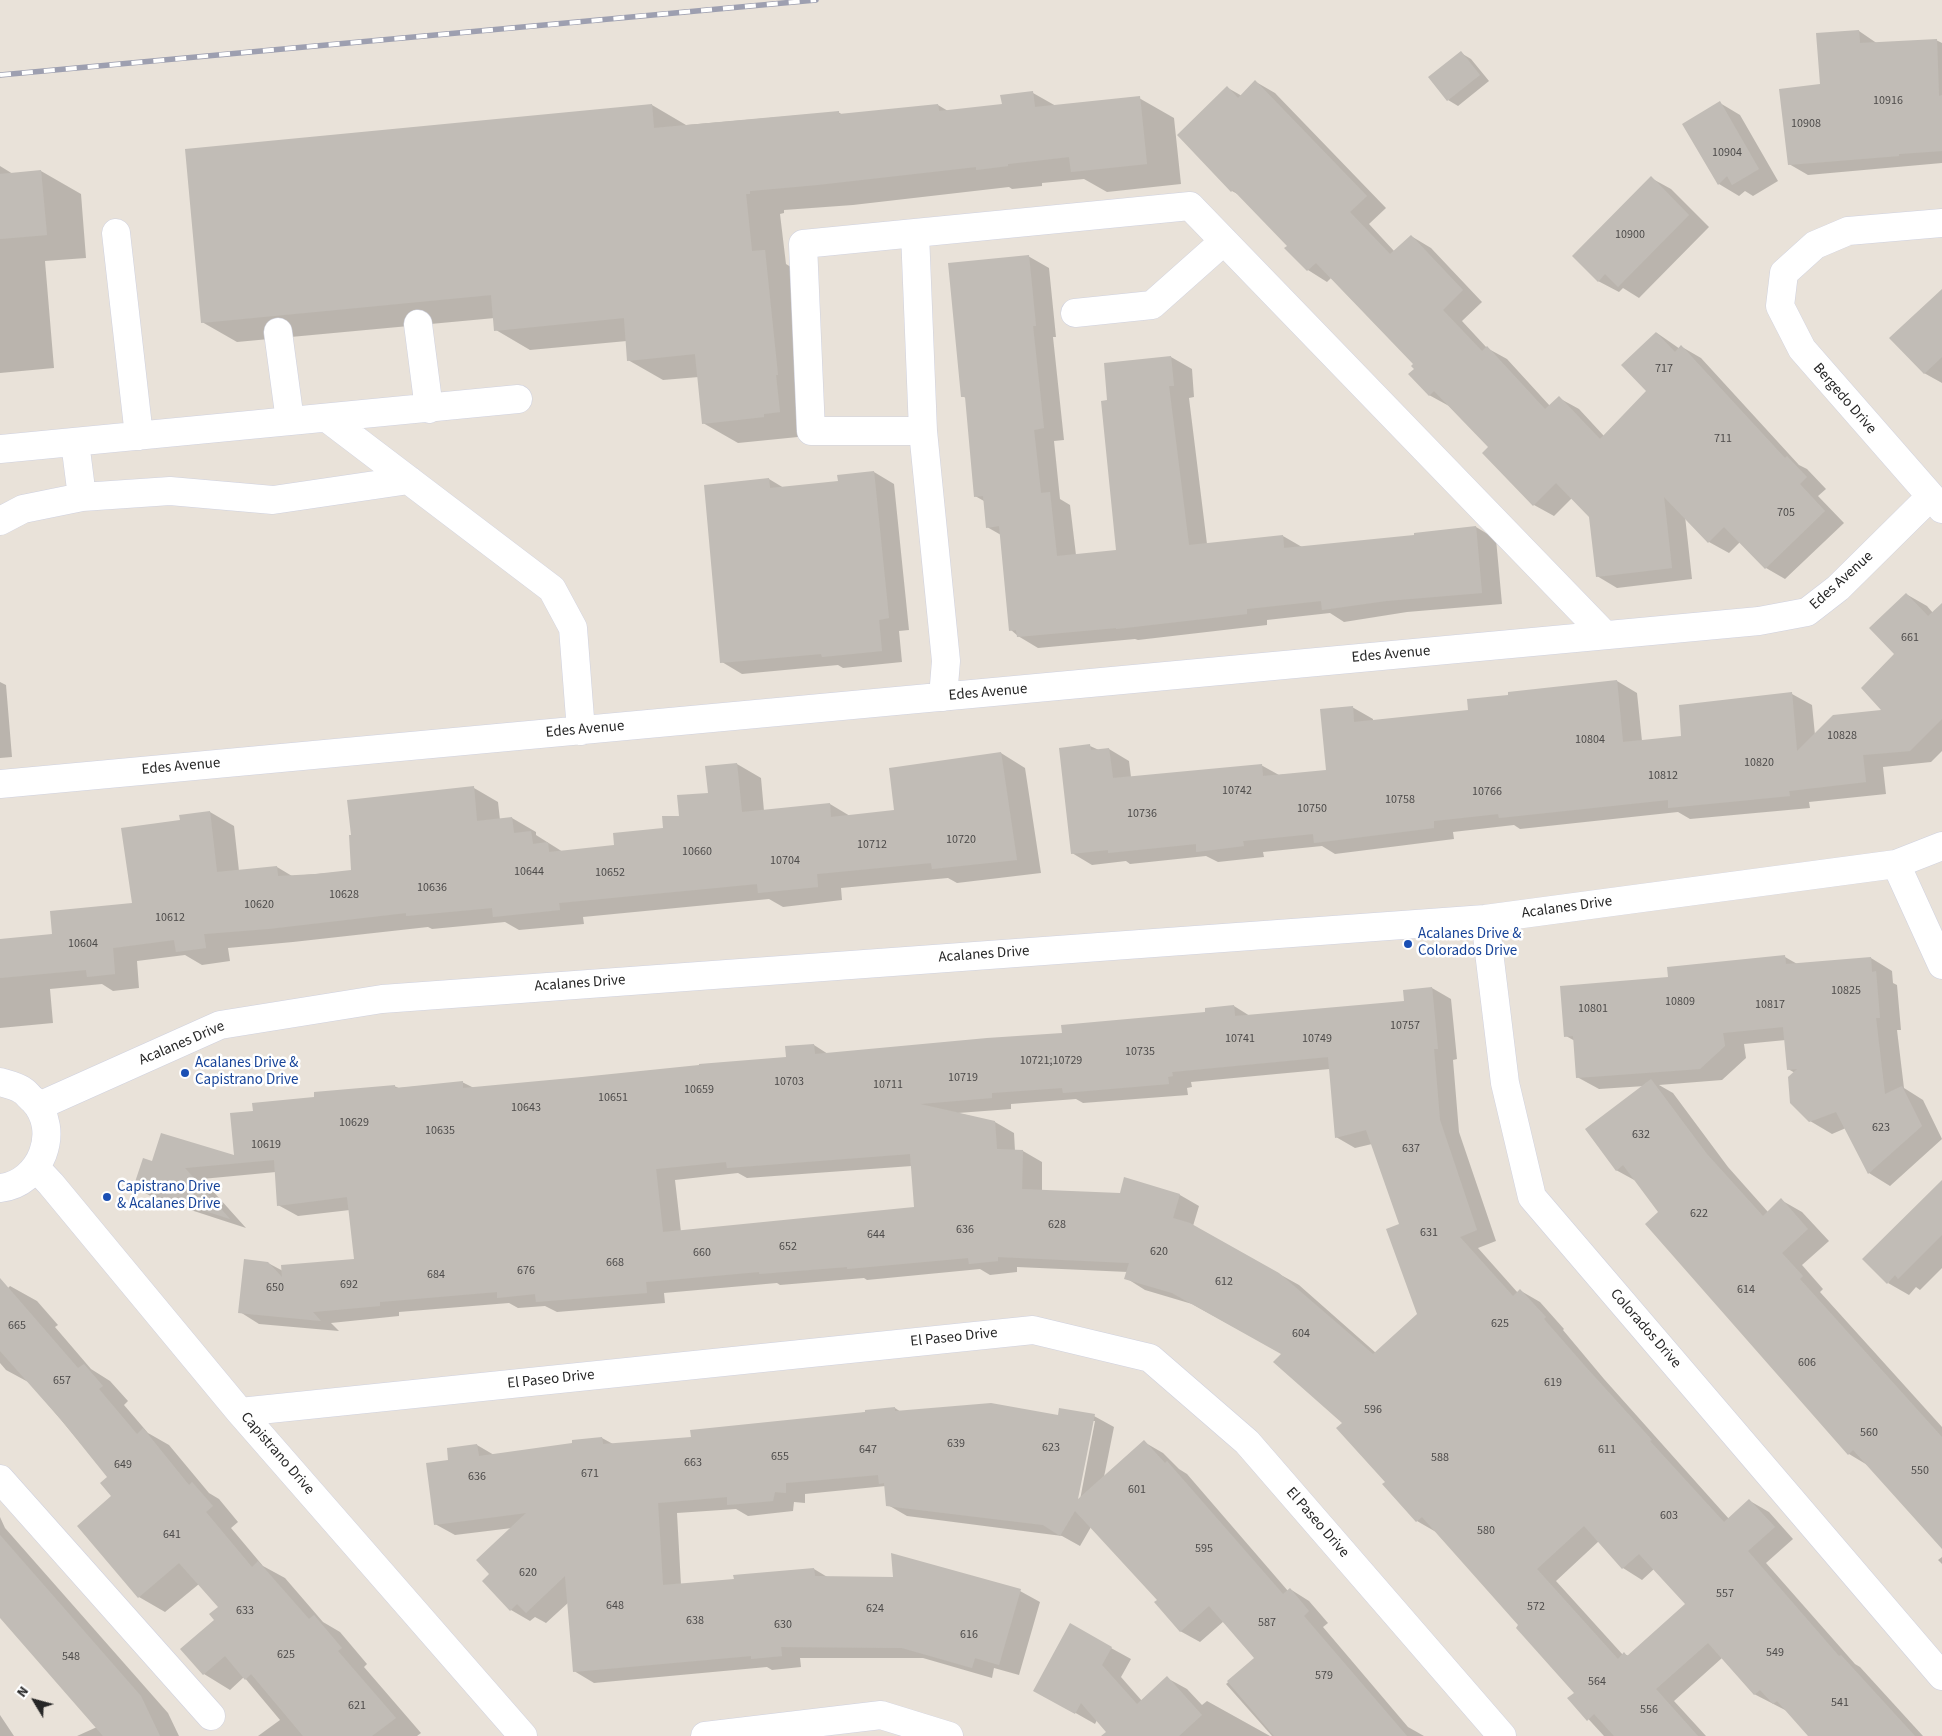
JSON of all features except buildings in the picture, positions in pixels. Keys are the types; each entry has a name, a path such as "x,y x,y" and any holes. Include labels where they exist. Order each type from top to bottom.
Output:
{"street":[{"path":"923,431 811,431 803,244 1190,206 1606,635"},
{"name":"Bergedo Drive","path":"1936,503 1802,349 1780,306 1784,272 1815,244 1848,231 1942,222"},
{"path":"924,232 923,431 946,661 943,697"},
{"path":"116,233 139,436"},
{"path":"1075,312 1152,305 1224,241"},
{"path":"418,324 429,409"},
{"path":"278,332 290,421"},
{"path":"0,449 518,400"},
{"path":"327,418 552,589 573,628 581,731"},
{"path":"75,442 82,497"},
{"path":"0,521 22,509 82,497 170,491 273,500 409,480"},
{"name":"Edes Avenue","path":"0,784 1759,621 1807,612 1838,588 1936,503"},
{"name":"Acalanes Drive","path":"39,1106 220,1025 382,998 1485,919 1896,864 1942,846"},
{"path":"1896,864 1942,965"},
{"name":"Colorados Drive","path":"1485,919 1505,1083 1532,1197 1942,1676"},
{"path":"0,1082 23,1090 39,1106 47,1127 46,1149 36,1168 23,1180 8,1187 0,1188"},
{"name":"Capistrano Drive","path":"36,1168 240,1412 523,1736"},
{"name":"El Paseo Drive","path":"240,1412 1033,1330 1150,1358 1247,1442 1502,1736"},
{"path":"0,1479 211,1716"},
{"path":"705,1736 881,1714 949,1736"}],"railway":[{"path":"0,75 816,0"}],"place":[{"name":"Acalanes Drive & Colorados Drive","path":"1408,944"},
{"name":"Acalanes Drive & Capistrano Drive","path":"185,1073"},
{"name":"Capistrano Drive & Acalanes Drive","path":"107,1197"}]}
